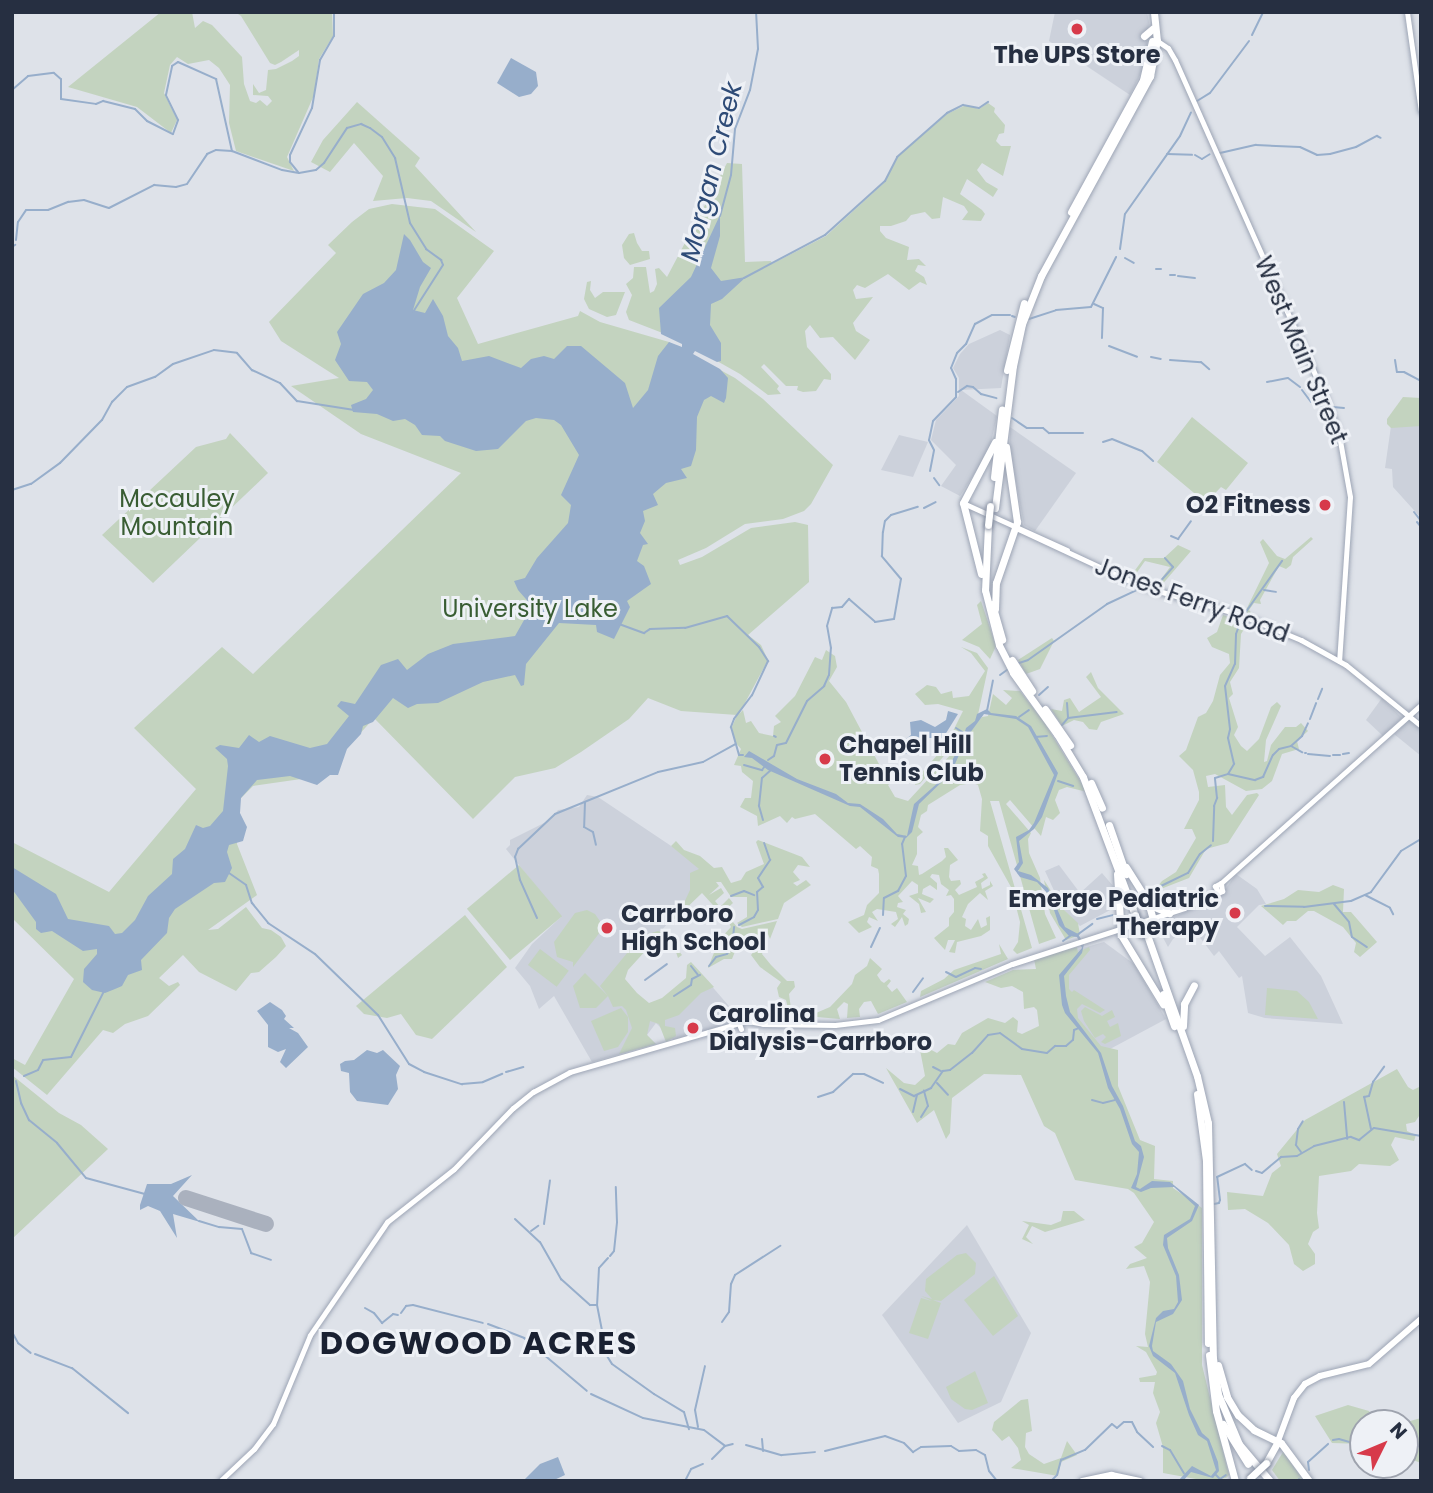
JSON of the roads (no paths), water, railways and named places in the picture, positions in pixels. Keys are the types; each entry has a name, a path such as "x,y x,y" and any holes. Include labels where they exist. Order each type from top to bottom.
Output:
{"highway":[{"path":"987,604 984,565 1014,334 1028,291 1143,80 1155,42 1151,12"},
{"path":"1151,12 1155,58 1148,81 1032,296 1016,346 1003,423 963,503 976,546 996,636 1013,673 1034,694 1068,741 1106,818 1116,854 1119,930 1174,1025"},
{"path":"1144,36 1152,29"},
{"path":"1155,58 1168,52"},
{"path":"997,623 995,589 1016,528 1003,423"},
{"path":"990,526 989,577 997,623 1024,685 1094,795 1138,914 1194,1082 1204,1137 1209,1357 1213,1393 1235,1481"},
{"path":"1116,854 1149,905 1153,919"},
{"path":"1149,905 1169,913"},
{"path":"1144,933 1201,1090 1209,1133 1215,1379 1226,1417 1248,1457 1270,1481"},
{"path":"1186,1044 1182,1012 1194,985"},
{"path":"1213,1338 1222,1382 1234,1409 1254,1430 1278,1441 1309,1481"},
{"path":"1213,1393 1230,1437 1263,1481"},
{"path":"1248,1480 1266,1463 1278,1441"},
{"path":"1082,1481 1111,1475 1139,1481"},
{"path":"1096,1481 1121,1481"}],"main road":[{"path":"1407,12 1421,111"},
{"name":"West Main Street","path":"1155,42 1168,52 1324,394 1340,441 1350,497 1339,661"},
{"name":"Jones Ferry Road","path":"963,503 1154,591 1260,622 1339,661"},
{"path":"1339,661 1421,726"},
{"path":"220,1481 254,1449 273,1424 310,1335 387,1222 446,1177 513,1108 533,1093 570,1072 727,1027 764,1024 858,1024 917,1004 1055,949 1169,913 1209,895 1223,885 1421,705"},
{"path":"917,1004 1014,960 1055,949"},
{"path":"973,981 1014,960"},
{"path":"1278,1441 1294,1398 1305,1384 1320,1376 1369,1364 1421,1320"}],"water":[{"path":"511,58 536,72 538,86 531,94 519,97 497,83"},
{"name":"University Lake","path":"720,215 720,236 711,268 721,281 746,277 722,299 711,304 710,325 721,343 721,361 717,362 695,351 693,354 720,369 728,378 726,398 724,403 711,396 704,400 697,417 696,450 691,466 681,469 687,478 666,483 653,494 658,505 643,511 645,521 640,533 648,544 643,545 637,561 644,566 651,584 627,601 630,607 614,639 597,632 596,625 559,623 526,664 524,685 521,686 515,675 483,682 438,703 417,704 408,708 393,698 373,722 363,726 361,734 347,749 338,775 330,775 317,785 290,776 257,780 241,798 240,813 247,827 243,841 229,845 227,852 232,868 225,882 214,883 175,909 169,918 167,933 141,960 142,970 128,975 122,986 105,993 92,990 83,982 84,969 97,954 97,949 83,951 52,931 41,933 36,929 36,922 12,889 12,867 56,894 68,919 109,926 115,934 122,933 135,920 148,896 172,874 173,859 185,849 196,825 203,828 210,826 223,811 228,766 227,759 215,748 220,745 239,748 249,735 259,742 270,736 310,748 327,744 349,716 337,706 341,701 355,704 381,665 398,659 407,670 428,654 453,644 515,636 532,606 514,581 525,578 537,558 568,523 571,505 561,495 579,455 561,425 554,420 536,418 526,421 498,449 476,451 445,441 440,436 422,435 415,425 405,419 393,421 377,414 353,412 351,405 366,399 373,390 367,382 349,381 335,360 341,344 337,332 363,294 384,283 396,270 404,234 423,262 431,268 420,287 413,310 425,313 433,299 462,361 489,356 521,368 531,359 544,356 554,359 567,346 581,346 625,383 633,408 648,390 658,356 669,342 682,347 682,344 661,334 659,308 691,277"},
{"path":"987,709 991,713 1016,716 1031,726 1058,773 1042,817 1034,829 1019,841 1023,863 1018,871 1031,875 1048,888 1065,927 1078,934 1084,944 1082,953 1064,976 1066,996 1070,1012 1101,1053 1135,1141 1141,1146 1144,1157 1136,1187 1140,1189 1152,1181 1170,1182 1199,1205 1192,1221 1167,1238 1168,1248 1179,1275 1182,1300 1173,1314 1156,1322 1152,1346 1153,1351 1171,1364 1183,1381 1190,1409 1202,1433 1209,1439 1218,1462 1219,1471 1213,1478 1191,1472 1183,1481 1178,1481 1192,1466 1211,1476 1216,1470 1207,1441 1198,1435 1189,1415 1175,1373 1153,1356 1149,1346 1156,1318 1163,1311 1174,1309 1178,1302 1176,1276 1163,1245 1164,1235 1190,1219 1195,1206 1174,1187 1151,1188 1141,1192 1131,1188 1137,1174 1139,1152 1132,1144 1120,1109 1108,1088 1098,1053 1065,1013 1062,1005 1059,975 1082,948 1077,937 1069,936 1059,925 1049,895 1037,882 1020,877 1014,869 1019,862 1016,837 1029,830 1034,823 1054,775 1028,727 1016,719 984,714 967,737 951,773 919,804 912,832 906,838 898,837 860,807 850,806 768,770 752,758 744,757 749,751 797,779 836,794 848,803 860,804 883,819 897,834 907,836 914,804 940,781 961,745 966,728 975,721 977,714"},
{"path":"948,711 958,714 943,738 925,738 910,754 894,752 896,739 906,739 911,735 910,722 921,720 935,727 946,720"},
{"path":"270,1002 282,1010 286,1016 284,1019 294,1028 289,1028 298,1033 308,1047 286,1068 280,1062 286,1049 278,1052 268,1047 268,1025 257,1011"},
{"path":"367,1050 377,1053 383,1050 400,1066 396,1075 398,1089 388,1105 357,1101 350,1092 349,1073 341,1071 340,1064 354,1060"},
{"path":"192,1175 173,1196 200,1222 173,1214 177,1238 160,1211 148,1206 140,1210 140,1205 147,1184 171,1184"},
{"path":"558,1457 565,1475 552,1481 523,1481 540,1464"}],"waterway":[{"path":"298,172 290,162 290,155 312,108 320,60 334,36 334,12"},
{"name":"Morgan Creek","path":"720,216 731,175 735,129 750,90 758,49 756,12"},
{"path":"1252,35 1263,12"},
{"path":"1197,101 1210,93 1249,41"},
{"path":"12,90 28,76 54,73 61,79 61,99 96,104 103,101 135,109 147,121 173,134 178,120 166,95 172,66 178,62 216,79 232,151 282,170 299,173 316,170 324,163 347,128 361,124 370,128 382,137 395,158 410,223 426,249 441,260 443,265 413,312"},
{"path":"744,278 825,235 885,181 897,157 947,113 963,105 979,108 988,102"},
{"path":"1120,249 1125,214 1180,136 1191,112"},
{"path":"1220,153 1256,145 1300,147 1317,155 1330,154 1356,147 1377,136 1381,138"},
{"path":"16,240 18,222 26,210 48,210 68,202 84,200 109,208 154,185 176,187 187,184 207,154 216,150 232,151"},
{"path":"1167,154 1192,155"},
{"path":"1195,155 1202,159 1210,154"},
{"path":"1029,319 1056,310 1091,307 1116,257"},
{"path":"1125,258 1134,263"},
{"path":"1156,269 1161,269"},
{"path":"1170,275 1175,275"},
{"path":"1178,276 1195,278"},
{"path":"1094,304 1103,308 1102,338"},
{"path":"930,471 934,450 929,440 933,421 956,397 956,379 951,368 957,353 966,344 975,324 992,315 1010,315"},
{"path":"1109,346 1137,357"},
{"path":"12,490 31,484 60,463 102,420 112,402 127,387 155,377 173,364 214,350 237,353 252,370 280,383 297,401 354,410"},
{"path":"1151,357 1161,359"},
{"path":"1170,360 1201,362 1209,369"},
{"path":"1395,360 1397,372 1404,372 1421,381"},
{"path":"1267,382 1288,378 1300,387"},
{"path":"958,392 967,386 996,398"},
{"path":"1302,390 1311,402"},
{"path":"1316,405 1325,407"},
{"path":"1333,407 1344,408"},
{"path":"1012,418 1027,428 1043,428 1049,433 1083,433"},
{"path":"1103,442 1112,439 1142,451 1153,461"},
{"path":"934,478 939,485"},
{"path":"924,508 936,502"},
{"path":"768,760 774,756 777,745 786,743 807,701 824,686 829,675 831,648 827,626 832,608 842,607 849,599 875,622 894,619 901,579 882,556 885,521 891,515 918,507"},
{"path":"1414,512 1421,521"},
{"path":"1171,536 1178,539 1191,521"},
{"path":"1417,522 1421,527"},
{"path":"1157,585 1173,567 1165,558"},
{"path":"1245,613 1282,561"},
{"path":"1019,663 1028,660 1107,604 1139,589"},
{"path":"1264,590 1276,592"},
{"name":"Morgan Creek","path":"619,624 644,633 650,629 685,628 727,616 759,647 768,661 752,695 731,727 739,755 743,755"},
{"path":"1213,841 1214,806 1217,798 1215,778 1228,774 1234,764 1228,738 1230,729 1225,686 1235,664 1236,634 1241,620"},
{"path":"1000,675 1007,670"},
{"path":"987,711 993,681"},
{"path":"1039,695 1048,687"},
{"path":"1318,699 1322,689"},
{"path":"1067,703 1068,718"},
{"path":"1310,719 1316,703"},
{"path":"1019,717 1029,710"},
{"path":"1062,725 1068,718 1117,712"},
{"path":"1228,774 1255,780 1263,777 1273,755 1279,749 1291,746 1302,736 1308,723"},
{"path":"956,728 964,733"},
{"path":"1035,737 1047,736"},
{"path":"537,918 520,880 515,857 518,849 555,814 658,772 703,762 735,744"},
{"path":"1291,746 1302,752"},
{"path":"1343,754 1349,753"},
{"path":"1308,754 1330,756"},
{"path":"1333,755 1340,755"},
{"path":"744,765 762,770 765,766"},
{"path":"763,820 759,806 762,778 771,770"},
{"path":"1058,781 1073,786"},
{"path":"585,802 584,827 593,832 596,845"},
{"path":"883,915 884,898 898,891 906,876 902,844 905,837"},
{"path":"1265,906 1304,907 1351,901 1371,892 1401,851 1421,839"},
{"path":"739,925 754,917 758,910 757,892 763,887 758,878 770,860 764,843"},
{"path":"1157,903 1154,894 1161,886 1188,873 1200,854 1211,845"},
{"path":"229,873 246,885 252,903 268,923 315,954 378,1015 409,1064 424,1072 462,1084 483,1082 502,1074"},
{"path":"731,896 744,891 754,895"},
{"path":"1365,895 1390,908 1393,914"},
{"path":"1334,904 1349,922 1352,937 1367,947"},
{"path":"1097,919 1113,915"},
{"path":"1077,935 1092,924"},
{"path":"709,966 716,957 727,954 732,947 734,927"},
{"path":"871,947 880,928"},
{"path":"1063,941 1070,936"},
{"path":"645,980 667,964"},
{"path":"691,966 698,975"},
{"path":"946,972 956,977 975,968 981,969"},
{"path":"674,996 691,985 692,979 700,975"},
{"path":"913,992 923,978"},
{"path":"24,1076 38,1070 43,1060 71,1057 104,991"},
{"path":"900,1089 914,1096 931,1088 943,1071 950,1070 972,1053 988,1035 1000,1033 1022,1049 1047,1053 1055,1046 1066,1046 1073,1040 1074,1030 1079,1028"},
{"path":"506,1072 523,1067"},
{"path":"933,1067 941,1071"},
{"path":"1371,1129 1364,1097 1369,1096 1373,1082 1384,1067"},
{"path":"818,1097 833,1092 853,1074 864,1074 883,1083"},
{"path":"16,1081 21,1103 29,1120 57,1143 86,1178 145,1194"},
{"path":"937,1083 948,1095"},
{"path":"921,1117 928,1106 924,1091"},
{"path":"913,1112 917,1095"},
{"path":"1092,1100 1103,1103 1115,1100"},
{"path":"1344,1102 1347,1139"},
{"path":"1301,1152 1296,1145 1298,1129 1303,1121"},
{"path":"1256,1171 1262,1173 1281,1157 1297,1156 1314,1146 1351,1137 1359,1140 1374,1128 1421,1136"},
{"path":"1214,1204 1220,1200 1217,1177 1245,1164 1252,1170"},
{"path":"544,1224 550,1180"},
{"path":"610,1256 614,1251 617,1222 616,1187"},
{"path":"515,1219 540,1242 561,1279 590,1305 596,1305"},
{"path":"199,1221 219,1227 242,1229 251,1253 271,1260"},
{"path":"531,1231 538,1226"},
{"path":"722,1322 729,1312 731,1284 735,1275 780,1246"},
{"path":"608,1258 599,1268 597,1305 607,1356 612,1364 684,1412 689,1429"},
{"path":"401,1313 406,1306 413,1305 483,1323"},
{"path":"365,1308 374,1313 382,1323 393,1314 398,1315"},
{"path":"488,1324 524,1338 587,1391"},
{"path":"12,1332 18,1343 31,1353"},
{"path":"35,1354 72,1368 128,1413"},
{"path":"698,1427 695,1410 705,1366"},
{"path":"591,1394 643,1418 704,1430 725,1446"},
{"path":"1051,1481 1057,1475 1061,1460 1085,1450 1112,1424 1117,1428 1124,1422 1132,1422 1137,1432 1153,1447"},
{"path":"825,1451 885,1436 904,1443 913,1452 921,1447 951,1446 959,1451 976,1450 985,1455 989,1471 997,1481"},
{"path":"762,1439 763,1451"},
{"path":"1333,1440 1349,1442"},
{"path":"712,1459 725,1446 733,1444"},
{"path":"1309,1470 1308,1462 1328,1444"},
{"path":"746,1445 782,1455 815,1452"},
{"path":"1162,1446 1170,1450 1184,1473"},
{"path":"685,1481 691,1469 703,1464"},
{"path":"1216,1475 1220,1479 1226,1475"}],"place":[{"name":"The UPS Store","path":"1077,29"},
{"name":"O2 Fitness","path":"1325,505"},
{"name":"Chapel Hill Tennis Club","path":"825,759"},
{"name":"Emerge Pediatric Therapy","path":"1235,913"},
{"name":"Carrboro High School","path":"607,928"},
{"name":"Carolina Dialysis-Carrboro","path":"693,1028"}],"district":[{"name":"DOGWOOD ACRES","path":"479,1343"}],"park label":[{"name":"Mccauley Mountain","path":"177,513"}]}
